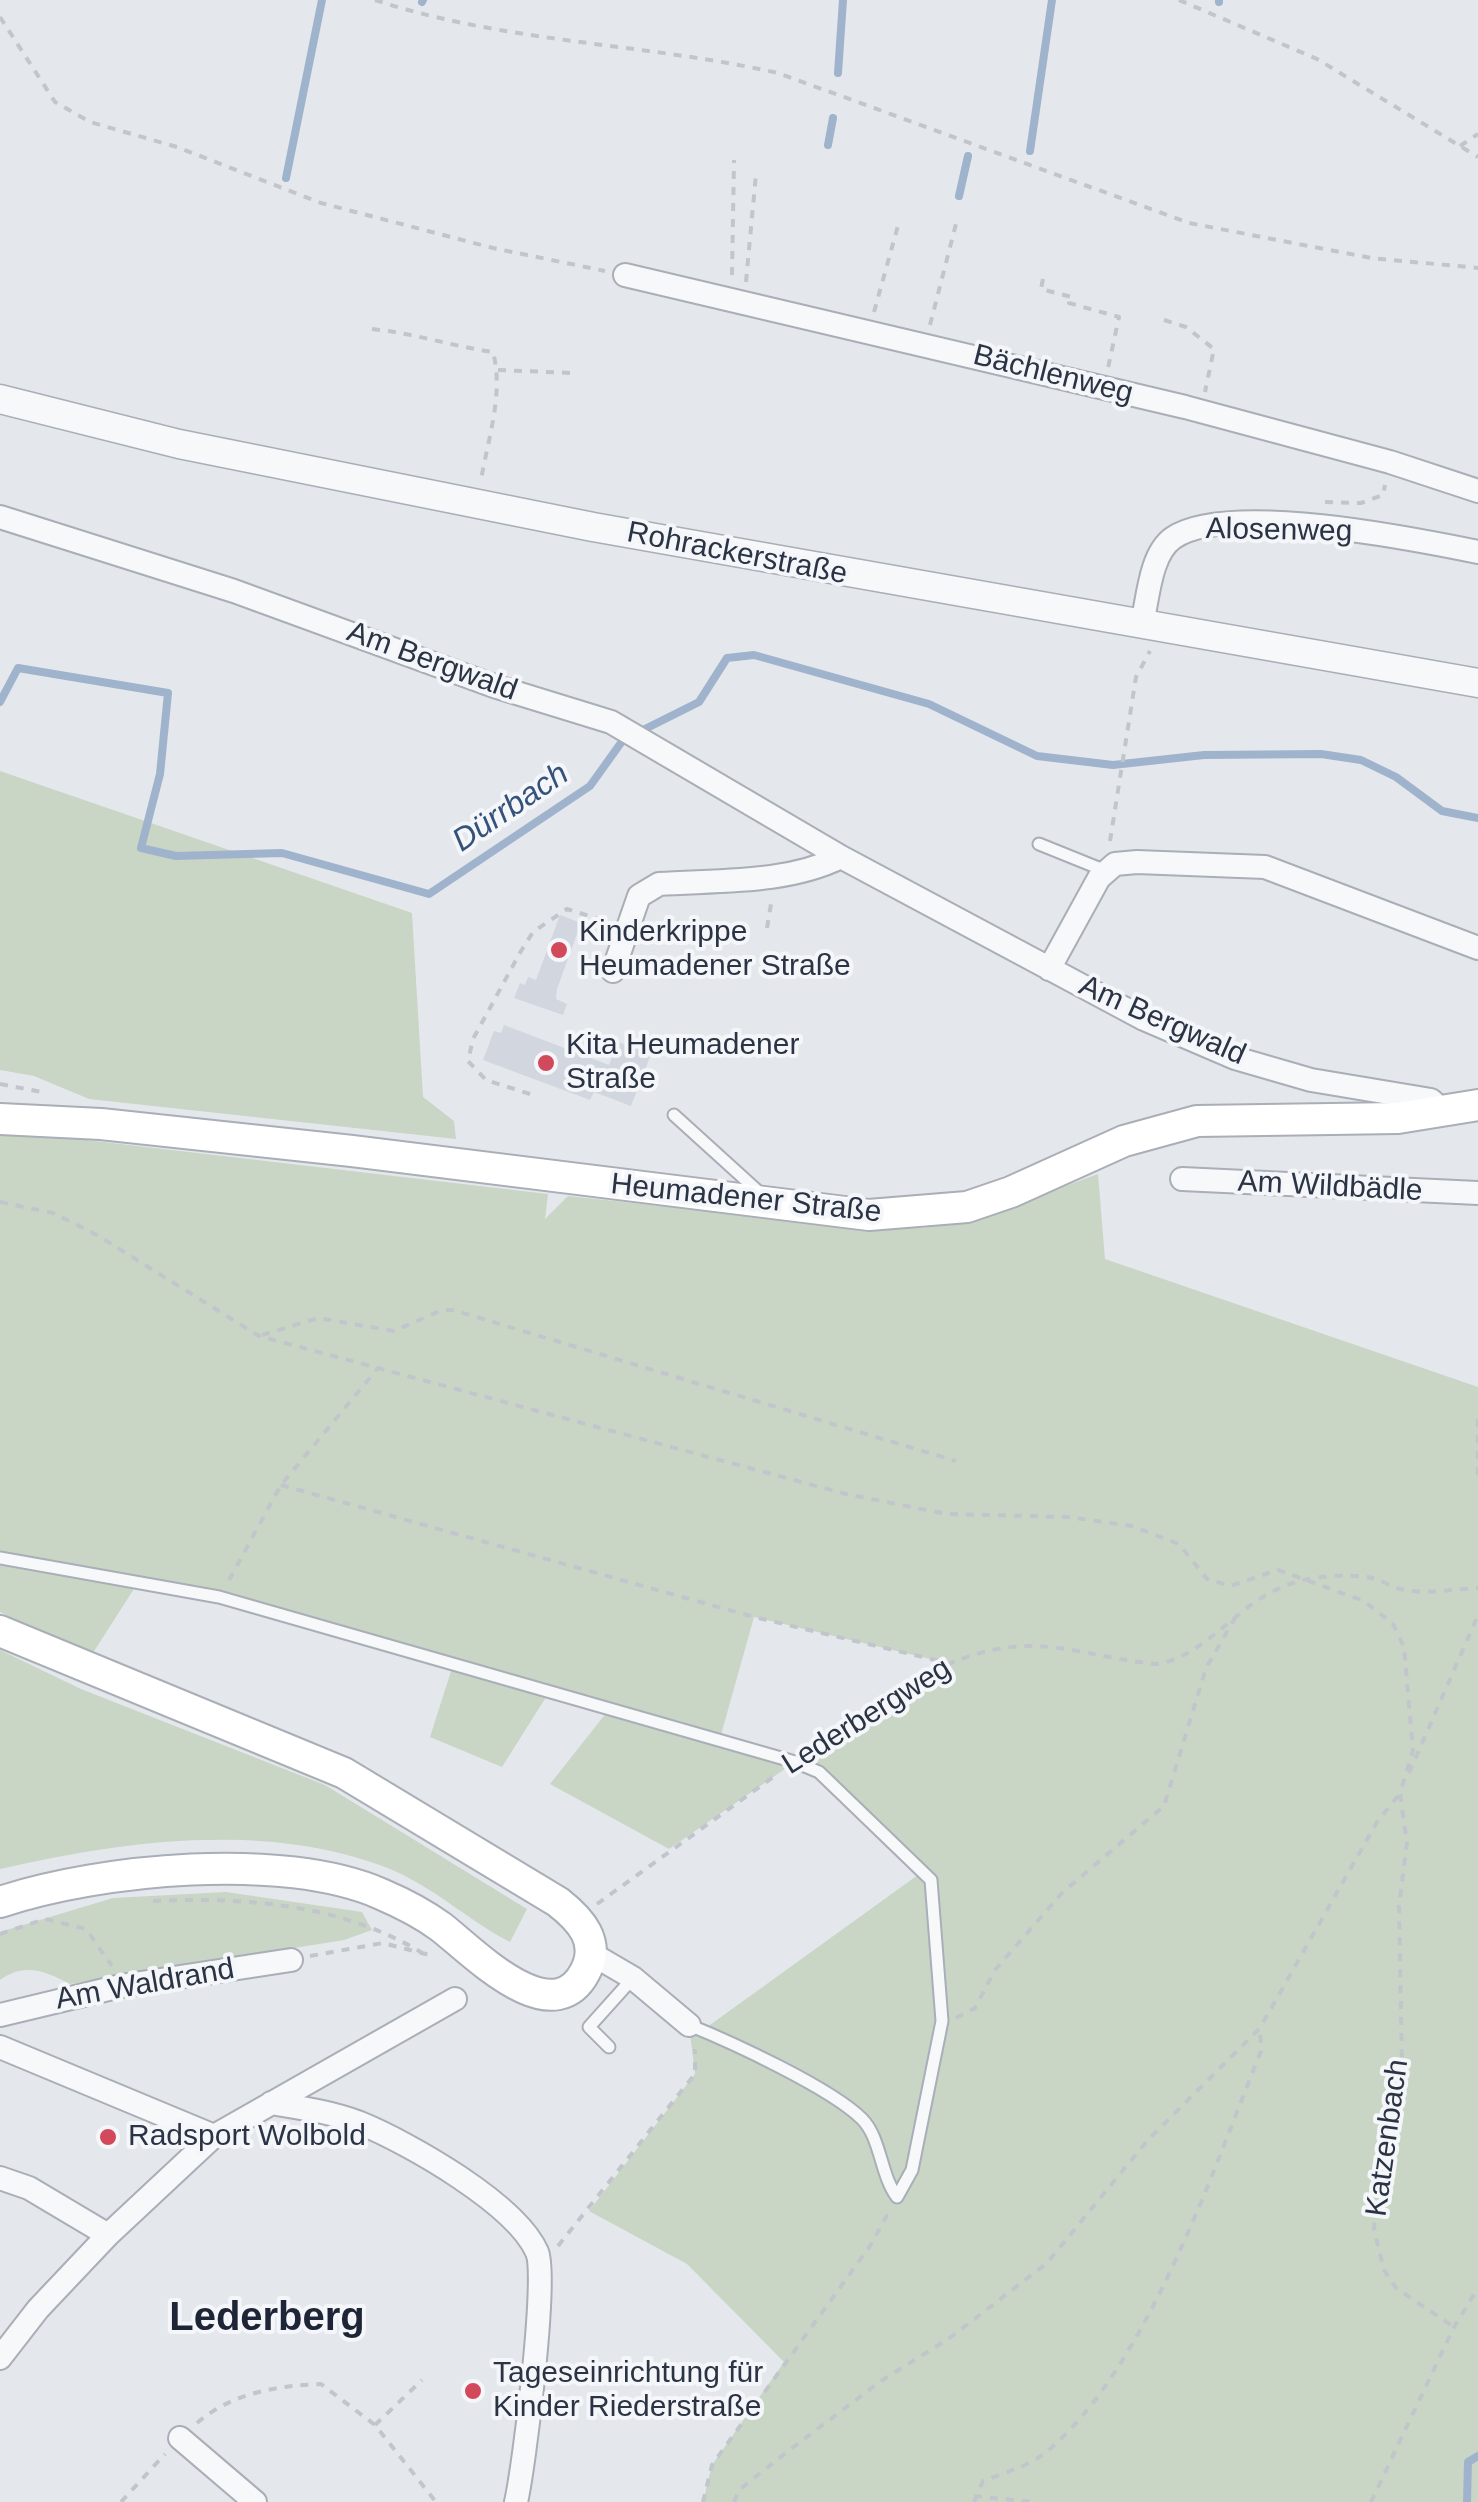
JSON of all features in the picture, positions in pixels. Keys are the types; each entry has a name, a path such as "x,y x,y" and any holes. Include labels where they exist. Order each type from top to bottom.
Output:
{"main road":[{"name":"Heumadener Straße","path":"0,1119 102,1124 352,1151 869,1216 913,1215 967,1207 1012,1192 1124,1141 1197,1122 1363,1120 1478,1105"},
{"path":"0,1631 344,1774 558,1902 586,1928 592,1954 584,1976 568,1989 545,1994 517,1987 413,1909 336,1880 280,1873 160,1871 85,1881 0,1902"}],"street":[{"name":"Bächlenweg","path":"625,275 1200,411 1478,490"},
{"name":"Rohrackerstraße","path":"0,399 179,444 820,570 1478,682"},
{"name":"Am Bergwald","path":"0,517 234,591 494,686 611,722 841,857 1144,1019 1234,1058 1310,1080 1431,1100 1444,1112"},
{"name":"Alosenweg","path":"1152,626 1158,556 1171,539 1195,528 1324,527 1478,552"},
{"path":"613,971 639,896 659,884 775,876 816,869 841,857"},
{"path":"1049,968 1111,867 1265,867 1478,948"},
{"path":"1478,1105 1478,1114"},
{"name":"Am Wildbädle","path":"1182,1179 1478,1194"},
{"path":"592,1954 633,1978 689,2024"},
{"name":"Am Waldrand","path":"0,2016 121,1986 291,1960"},
{"path":"0,2358 38,2309 108,2234 214,2136 455,1999"},
{"path":"0,2047 214,2136"},
{"path":"271,2103 318,2110 362,2124 480,2193 527,2234 540,2256 531,2398 516,2502"},
{"path":"0,2178 29,2188 108,2234"},
{"path":"180,2438 255,2502"}],"lane":[{"path":"1039,844 1111,867"},
{"path":"674,1115 772,1204"},
{"path":"0,1558 219,1597 794,1762 819,1772 932,1880 942,2022 912,2170 897,2196 886,2182 864,2120 785,2071 689,2024"},
{"path":"609,2047 589,2027 633,1978"}],"path":[{"path":"375,0 419,15 510,33 706,57 778,73 1203,226 1371,258 1478,268"},
{"path":"1179,0 1317,59 1478,157"},
{"path":"0,17 55,102 90,122 177,147 321,203 493,248 625,275"},
{"path":"1460,146 1478,134"},
{"path":"732,278 734,160"},
{"path":"746,302 745,268 756,174"},
{"path":"923,344 938,302 957,220"},
{"path":"868,331 899,222"},
{"path":"1043,279 1041,289 1072,297 1069,303 1119,317 1104,387"},
{"path":"1164,320 1186,327 1214,349 1200,411"},
{"path":"372,329 411,333 430,343 493,352 498,370 476,504"},
{"path":"498,370 572,373"},
{"path":"1326,501 1361,503 1384,495 1387,477"},
{"path":"1111,867 1110,844 1123,752 1136,677 1152,626"},
{"path":"530,1094 486,1080 468,1061 473,1039 521,951 533,932 567,909 627,928"},
{"path":"0,1202 54,1213 97,1235 258,1336 846,1494 947,1514 1068,1516 1132,1526 1179,1544 1207,1579 1230,1586 1278,1570 1364,1602 1392,1624 1404,1647 1413,1751 1400,1794"},
{"path":"258,1336 318,1318 394,1331 442,1310 452,1310 956,1461"},
{"path":"219,1597 281,1485 379,1367"},
{"path":"1478,1419 1478,1475"},
{"path":"281,1485 754,1617 944,1662"},
{"name":"Lederbergweg","path":"620,1884 944,1662 1028,1646 1138,1663 1174,1661 1204,1643 1242,1608 1305,1580 1373,1578 1404,1591 1478,1588"},
{"path":"942,2022 975,2008 995,1970 1062,1893 1164,1806 1206,1668 1242,1608"},
{"path":"734,2502 739,2490 787,2452 881,2381 982,2315 1047,2263 1147,2141 1260,2028 1377,1822 1400,1794 1478,1615"},
{"name":"Katzenbach","path":"1400,1794 1407,1843 1399,1906 1402,2064 1377,2187 1374,2230 1380,2260 1396,2288 1454,2327"},
{"path":"136,1902 292,1906 359,1919 424,1954"},
{"path":"0,1934 62,1916"},
{"path":"45,1919 86,1928 121,1986"},
{"path":"291,1960 383,1943 442,1958"},
{"path":"540,2256 564,2242 695,2074 689,2024"},
{"path":"1032,2502 974,2499 983,2481 1042,2456 1074,2425 1114,2372 1157,2294 1201,2197 1260,2051 1260,2028"},
{"path":"702,2502 712,2466 870,2246 897,2196"},
{"path":"1371,2502 1454,2327 1478,2288"},
{"path":"376,2425 422,2380"},
{"path":"121,2502 180,2438 218,2404 297,2385 320,2384 376,2425 436,2502"}],"shaded area":[{"name":"Kinderkrippe Heumadener Straße","path":"560,915 581,923 557,989 556,999 567,1004 563,1015 514,998 520,983 525,985 528,977 536,980"},
{"name":"Kita Heumadener Straße","path":"504,1025 609,1065 618,1042 651,1054 631,1106 594,1092 590,1100 483,1060 494,1031 501,1033"}],"green space":[{"path":"0,771 412,913 423,1097 454,1121 456,1139 89,1099 34,1076 0,1070"},
{"path":"0,1135 69,1138 548,1194 545,1219 568,1196 867,1228 923,1228 987,1215 1098,1174 1105,1259 1478,1387 1478,2502 703,2502 712,2465 784,2362 687,2264 589,2211 695,2074 689,2025 703,2030 922,1872 819,1772 795,1762 669,1849 550,1784 607,1712 548,1694 502,1767 430,1737 453,1665 139,1581 91,1656 0,1612","holes":["754,1617 943,1662 795,1762 719,1742"]},
{"path":"0,1650 81,1689 325,1785 527,1909 510,1942 402,1874 339,1853 291,1844 193,1840 144,1844 0,1869"},
{"path":"226,1892 362,1912 372,1930 344,1940 70,1984 35,1970 18,1971 0,1980 0,1932 113,1898"}],"waterway":[{"path":"286,178 322,0"},
{"path":"838,73 843,0"},
{"path":"1030,151 1052,0"},
{"path":"828,145 833,118"},
{"path":"959,196 968,156"},
{"name":"Dürrbach","path":"0,702 18,668 168,693 160,774 141,848 176,856 282,853 429,894 590,786 623,740 699,702 727,658 754,655 929,704 1037,756 1113,765 1204,755 1321,754 1361,760 1396,777 1442,811 1478,818"},
{"name":"Katzenbach","path":"1467,2502 1468,2462 1478,2456"}],"place":[{"name":"Kinderkrippe Heumadener Straße","path":"559,950"},
{"name":"Kita Heumadener Straße","path":"546,1063"},
{"name":"Radsport Wolbold","path":"108,2137"},
{"name":"Tageseinrichtung für Kinder Riederstraße","path":"473,2391"}],"district":[{"name":"Lederberg","path":"267,2319"}]}
